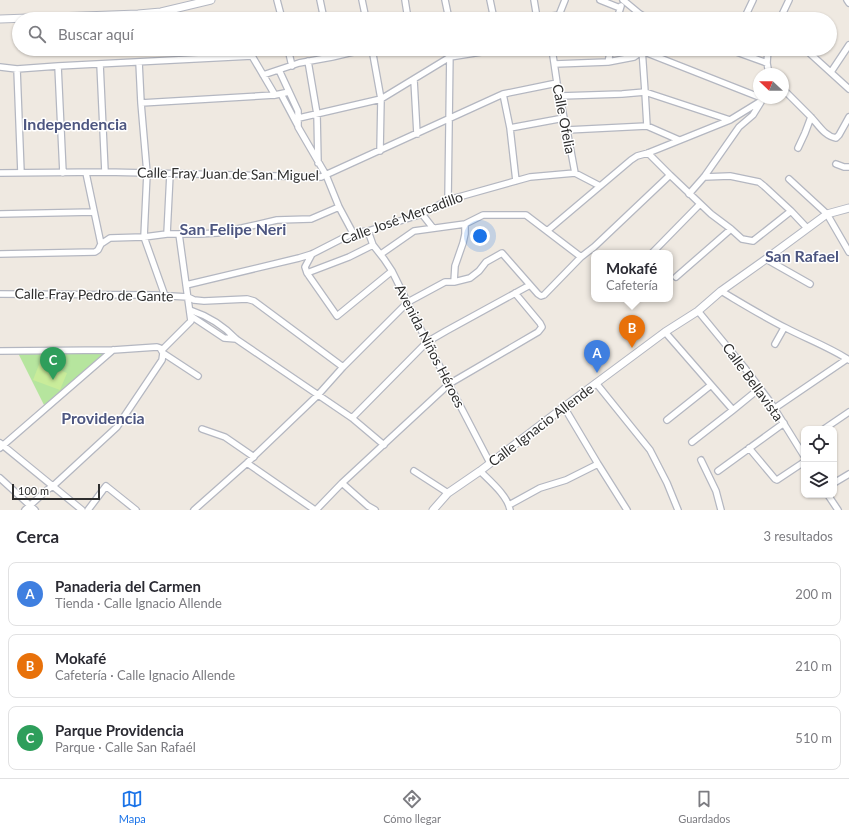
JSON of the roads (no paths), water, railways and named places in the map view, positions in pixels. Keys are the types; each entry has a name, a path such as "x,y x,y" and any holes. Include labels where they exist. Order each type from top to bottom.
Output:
{"street":[{"path":"161,12 211,0"},
{"path":"277,0 280,12"},
{"path":"320,0 323,12"},
{"path":"362,0 365,12"},
{"path":"405,0 407,12"},
{"path":"445,0 448,12"},
{"path":"490,0 493,12"},
{"path":"534,0 535,12"},
{"path":"560,12 565,0"},
{"path":"600,0 620,8"},
{"path":"619,12 623,0 639,12"},
{"path":"747,12 753,0"},
{"path":"783,12 789,0"},
{"path":"0,19 12,19"},
{"path":"831,72 849,45"},
{"path":"0,67 17,69 252,56 298,127 326,175 339,207 353,233"},
{"path":"290,56 292,66"},
{"path":"263,75 308,61 336,56"},
{"path":"373,56 381,99 380,151"},
{"path":"299,118 381,99 450,57 456,56"},
{"name":"Calle Ofelia","path":"553,56 557,83 575,173"},
{"path":"608,62 609,56"},
{"path":"555,64 608,62 635,56"},
{"path":"642,56 646,126"},
{"path":"657,56 753,95"},
{"path":"748,56 767,63"},
{"path":"767,56 768,68"},
{"path":"813,56 849,89"},
{"path":"448,200 450,57"},
{"path":"308,61 317,114 318,163"},
{"path":"139,62 147,173 144,236 165,296"},
{"path":"100,64 105,172"},
{"path":"58,66 63,173"},
{"path":"17,69 21,173"},
{"path":"279,70 298,112 298,127"},
{"path":"414,80 417,134"},
{"name":"Calle Fray Juan de San Miguel","path":"0,173 105,172 321,177 503,94 557,83"},
{"path":"141,103 278,95 289,92"},
{"path":"560,96 645,92 730,120"},
{"path":"503,94 510,128 516,181"},
{"path":"789,95 829,136 836,138 839,136 849,117"},
{"path":"547,231 637,156 730,120 753,104"},
{"path":"689,194 704,177 739,127 753,115 758,104"},
{"path":"736,116 739,127"},
{"path":"798,148 811,117"},
{"path":"510,128 564,118"},
{"path":"567,130 646,126 679,140"},
{"path":"648,153 689,194 742,239 753,242 791,211"},
{"path":"836,164 849,167"},
{"path":"86,173 101,244"},
{"path":"575,173 600,186"},
{"name":"Calle José Mercadillo","path":"186,285 312,254 353,233 368,231 422,214 448,200 530,177 575,173"},
{"path":"168,234 170,174"},
{"path":"194,510 247,464 318,395 343,367 408,302 445,282 454,282 470,278 479,271 486,262 502,253 538,294 541,296 544,295 581,257 594,247 670,175"},
{"path":"704,177 730,176 759,182 791,211 807,228"},
{"path":"789,180 827,214 849,252"},
{"path":"655,250 700,204"},
{"path":"0,254 95,252 101,244 110,238 168,234 216,233 277,220 311,219 339,207"},
{"name":"Calle Ignacio Allende","path":"433,510 448,493 480,471 596,383 665,332 698,310 721,291 807,228 827,214 849,208"},
{"path":"0,214 94,212"},
{"path":"422,214 433,228"},
{"path":"381,254 414,231 465,224 483,215 526,215 581,257"},
{"path":"454,282 455,266 463,243 465,224"},
{"path":"676,277 731,229"},
{"name":"Avenida Niños Héroes","path":"368,231 374,245 392,271 490,463"},
{"path":"25,510 117,427 162,360 162,352 191,321 179,234"},
{"path":"307,273 349,257 374,245"},
{"path":"312,254 305,267 307,273 337,316 392,271"},
{"path":"766,259 810,284"},
{"path":"352,418 427,342 530,285"},
{"path":"721,291 784,328 831,349 848,360 774,408"},
{"path":"247,464 315,510 449,384 538,332 542,327 540,323 515,293"},
{"name":"Calle Fray Pedro de Gante","path":"0,294 165,296 188,297 194,300 204,301 247,299 254,301 343,367"},
{"name":"Calle Bellavista","path":"698,310 760,388 801,451"},
{"name":"Calle Fray Pedro de Gante","path":"190,313 204,315 226,329 236,338 352,418 384,444"},
{"path":"775,344 784,328"},
{"path":"665,332 733,410"},
{"path":"0,350 113,350 157,347 198,376"},
{"path":"82,510 1,446 113,350"},
{"path":"596,383 650,450 667,483 678,510"},
{"path":"667,420 711,385"},
{"path":"692,442 760,388"},
{"path":"564,407 627,510"},
{"path":"828,426 849,412"},
{"path":"718,471 784,423"},
{"path":"202,429 225,437 254,457"},
{"path":"749,448 775,479 778,480 801,464"},
{"path":"701,460 716,491 721,510"},
{"path":"480,471 504,497 510,508 540,488 566,480 598,464"},
{"path":"414,471 448,493"},
{"path":"837,481 849,474"},
{"path":"0,478 35,510"},
{"path":"342,483 367,508 375,510"},
{"path":"88,510 106,486 136,510"},
{"path":"830,498 838,510"}],"place":[{"name":"Mokafé","path":"632,348"},
{"name":"Panaderia del Carmen","path":"597,373"},
{"name":"Parque Providencia","path":"53,380"}],"district":[{"name":"Independencia","path":"75,124"},
{"name":"San Felipe Neri","path":"233,229"},
{"name":"San Rafael","path":"802,256"},
{"name":"Providencia","path":"103,418"}]}
